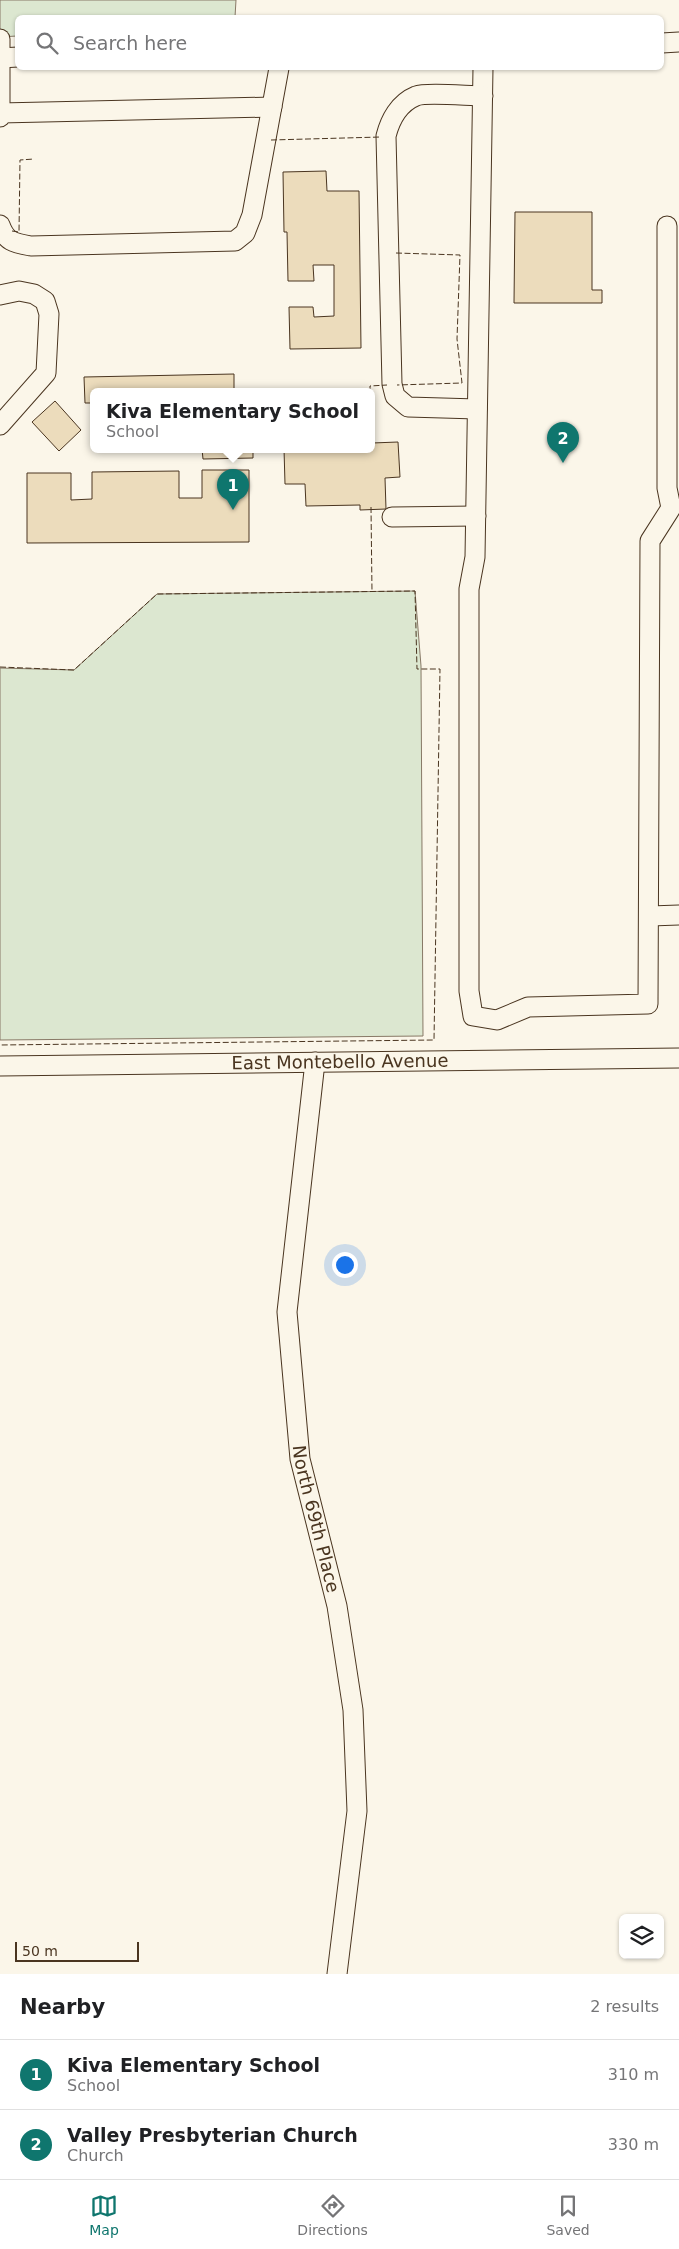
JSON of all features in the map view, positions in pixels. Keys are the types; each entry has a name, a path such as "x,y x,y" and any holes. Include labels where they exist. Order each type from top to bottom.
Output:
{"street":[{"path":"0,39 0,118"},
{"path":"664,43 679,42"},
{"path":"0,58 15,57"},
{"path":"0,225 4,236 16,243 31,246 235,241 245,233 252,215 279,70"},
{"path":"483,70 475,556 469,589 468,991 473,1016 497,1020 528,1007 648,1004 650,916 650,541 675,504 667,488 673,314 667,226"},
{"path":"478,408 408,407 395,396 392,384 386,136 391,119 416,96 482,96"},
{"path":"0,113 272,107"},
{"path":"0,296 19,291 34,294 45,301 48,314 46,373 0,426"},
{"path":"392,517 476,516"},
{"path":"650,916 679,915"},
{"name":"East Montebello Avenue","path":"0,1066 679,1058"},
{"name":"North 69th Place","path":"315,1062 287,1312 300,1459 337,1606 353,1710 358,1811 337,1974"}],"green space":[{"path":"0,0 236,0 235,15 15,15 15,36 0,37"},
{"path":"415,591 421,666 423,1036 0,1040 0,668 74,670 157,594"}],"building":[{"path":"326,171 327,191 359,191 361,348 290,349 289,307 313,307 314,317 334,316 334,265 313,265 314,281 288,281 287,232 284,232 283,172"},
{"path":"515,212 592,212 592,290 602,290 602,303 514,303"},
{"path":"234,374 234,388 90,388 90,403 85,403 84,377"},
{"path":"55,401 81,430 59,451 32,422"},
{"path":"398,442 400,477 385,478 386,509 360,510 360,505 306,506 305,484 285,484 284,453 375,453 375,443"},
{"path":"202,453 253,453 253,458 203,459"},
{"path":"202,470 249,470 249,542 27,543 27,473 71,473 71,500 92,499 92,472 179,471 179,498 202,498"}],"fence":[{"path":"271,140 381,137"},
{"path":"12,231 19,232 20,160 34,159"},
{"path":"396,253 460,255 457,339 462,383 397,385"},
{"path":"370,388 370,386 387,385"},
{"path":"371,507 372,592"},
{"path":"0,667 74,670 157,594 415,591 417,669 440,669 434,1040 0,1045"}],"place":[{"name":"Valley Presbyterian Church","path":"563,463"},
{"name":"Kiva Elementary School","path":"233,510"}]}
